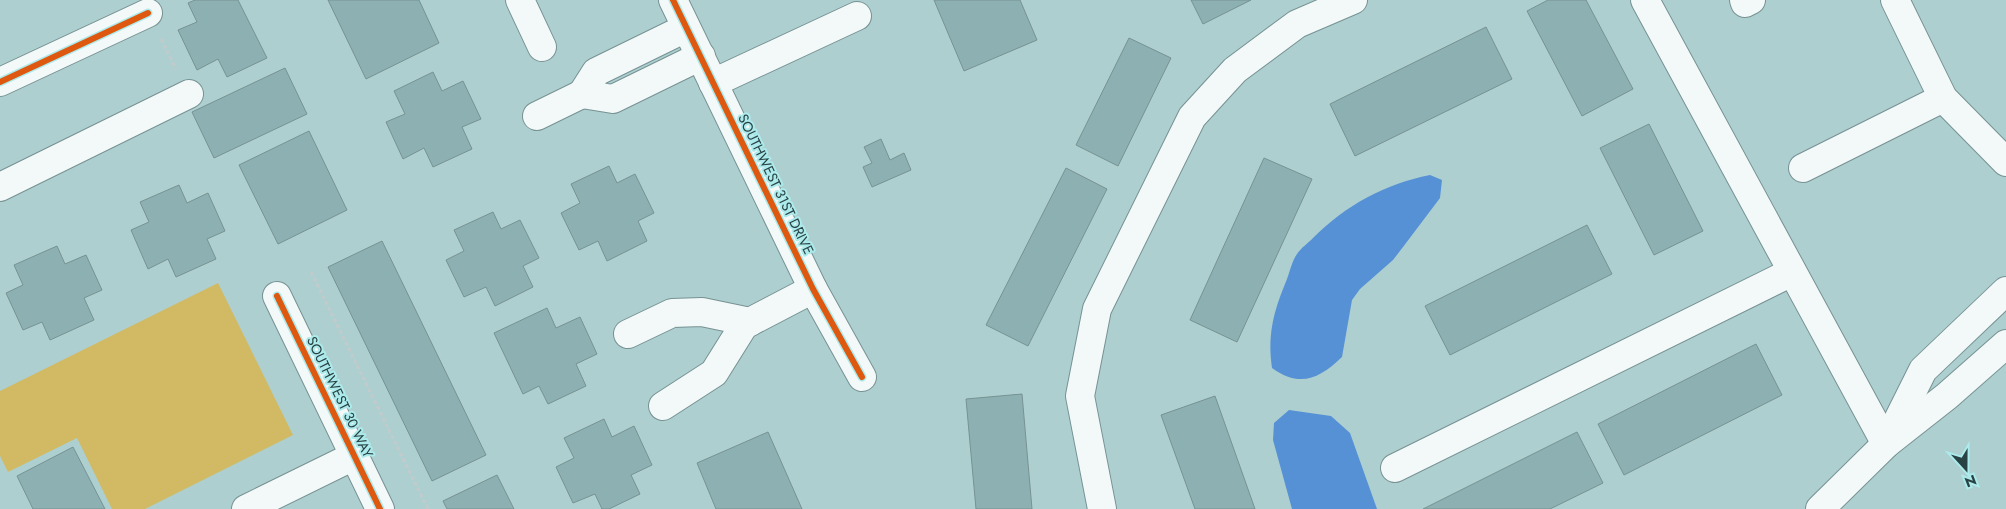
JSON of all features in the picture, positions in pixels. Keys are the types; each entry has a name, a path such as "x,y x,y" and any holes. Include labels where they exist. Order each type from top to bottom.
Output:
{"street":[{"path":"520,0 542,47"},
{"name":"SOUTHWEST 31ST DRIVE","path":"673,0 813,289 862,377"},
{"path":"1102,509 1080,396 1097,309 1192,117 1235,70 1297,24 1353,0"},
{"path":"1645,0 1886,444"},
{"path":"1744,0 1745,3 1751,0"},
{"path":"1895,0 1943,98 2006,162"},
{"path":"0,82 148,13"},
{"path":"713,84 857,16"},
{"path":"537,116 582,94 596,72 686,28"},
{"path":"582,94 614,98 700,56"},
{"path":"0,187 189,94"},
{"path":"1803,168 1943,98"},
{"path":"1395,468 1792,272"},
{"path":"663,406 714,373 744,325 813,289"},
{"path":"1886,444 1923,370 2006,291"},
{"name":"SOUTHWEST 30 WAY","path":"277,296 380,509"},
{"path":"628,334 672,313 702,312 750,322"},
{"path":"1829,506 1886,444 1948,396 2006,344"},
{"path":"246,509 354,456"}],"path":[{"path":"148,13 189,94"},
{"path":"311,272 428,509"}],"shaded area":[{"path":"218,283 293,435 145,509 112,509 77,438 8,472 0,456 0,391"}],"water":[{"path":"1430,175 1442,180 1440,198 1393,260 1360,289 1352,300 1342,357 1325,371 1309,378 1292,378 1272,368 1270,344 1273,322 1278,301 1292,263 1299,252 1326,226 1353,206 1382,190"},
{"path":"1289,410 1331,416 1350,433 1377,509 1292,509 1273,440 1274,423"}],"building":[{"path":"195,0 238,0 267,58 227,77 218,59 197,70 178,30 197,22 188,3"},
{"path":"328,0 419,0 439,43 366,79"},
{"path":"934,0 1020,0 1037,40 964,71"},
{"path":"1191,0 1251,0 1203,24"},
{"path":"1548,0 1586,0 1633,89 1582,116 1527,11"},
{"path":"1486,27 1512,79 1355,156 1330,104"},
{"path":"1129,38 1171,58 1118,166 1076,145"},
{"path":"285,68 307,114 214,158 192,112"},
{"path":"433,72 442,91 463,81 481,119 462,127 472,149 433,167 424,148 403,159 386,122 405,114 394,91"},
{"path":"1649,124 1703,231 1654,255 1600,148"},
{"path":"309,131 347,210 278,244 239,165"},
{"path":"881,139 890,160 904,153 911,170 872,187 863,167 872,163 864,147"},
{"path":"1264,158 1312,179 1237,342 1190,320"},
{"path":"609,166 617,183 635,174 654,213 638,221 647,241 607,261 598,241 579,250 561,213 580,203 571,184"},
{"path":"1066,168 1107,189 1028,346 986,325"},
{"path":"179,185 187,203 208,193 225,231 207,239 216,259 176,277 168,259 148,269 131,230 149,222 140,202"},
{"path":"493,212 501,229 520,220 539,258 523,266 533,287 495,306 486,287 464,297 446,260 464,251 454,230"},
{"path":"1587,225 1612,274 1450,355 1425,306"},
{"path":"382,241 486,455 432,481 328,267"},
{"path":"57,246 65,264 86,255 102,290 84,298 94,320 50,340 42,322 23,330 6,293 23,285 14,265"},
{"path":"547,308 556,328 580,317 597,354 576,364 586,386 548,404 539,386 523,394 494,333"},
{"path":"1756,344 1782,395 1624,475 1598,424"},
{"path":"1022,394 1032,509 976,509 966,399"},
{"path":"1215,396 1255,509 1195,509 1161,415"},
{"path":"604,419 612,437 634,426 652,465 631,475 640,494 609,509 602,509 595,494 573,503 556,467 574,458 564,438"},
{"path":"768,432 802,509 716,509 697,463"},
{"path":"1577,432 1603,483 1550,509 1423,509"},
{"path":"73,447 105,509 33,509 17,476"},
{"path":"497,475 514,509 447,509 443,501"}],"cycle path":[{"path":"673,0 813,289 862,377"},
{"path":"0,82 148,13"},
{"path":"277,296 380,509"}]}
